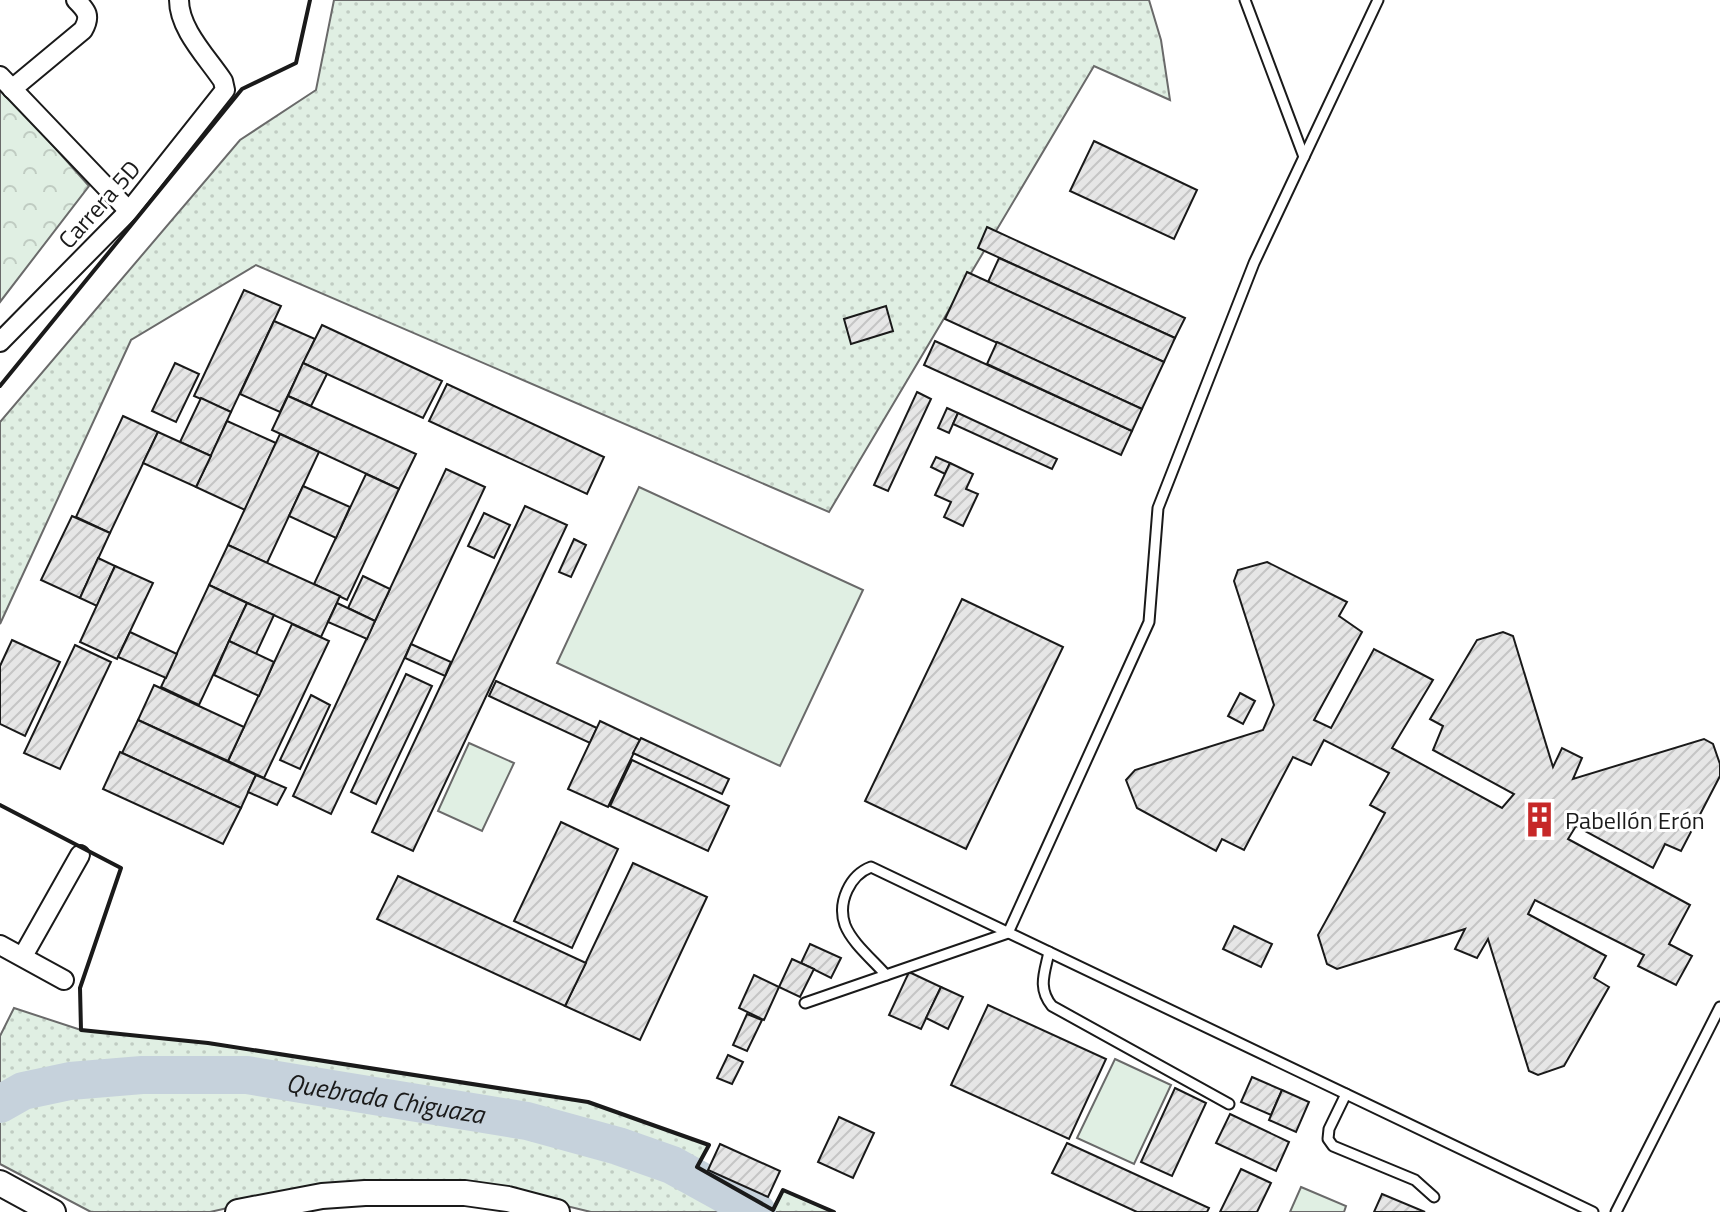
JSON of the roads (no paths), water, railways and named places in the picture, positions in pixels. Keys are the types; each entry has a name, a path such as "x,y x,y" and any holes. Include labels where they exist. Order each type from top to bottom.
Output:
{"street":[{"path":"82,6 88,20 83,30 6,83 129,211"},
{"name":"Carrera 5D","path":"1,340 129,211 225,90 223,81 179,7"},
{"path":"23,956 80,855"},
{"path":"0,945 64,980"},
{"path":"0,1183 53,1212"},
{"path":"238,1212 322,1196 365,1193 465,1193 508,1199 557,1212"}],"lane":[{"path":"1245,0 1304,157"},
{"path":"805,1003 1008,933 1149,622 1158,508 1254,263 1378,0"},
{"path":"886,975 845,924 848,885 857,872 871,867 1593,1212"},
{"path":"1049,952 1042,983 1044,996 1052,1006 1229,1104"},
{"path":"1616,1212 1720,1007"},
{"path":"1346,1094 1329,1129 1328,1139 1333,1146 1415,1180 1434,1197"}],"waterway":[{"name":"Quebrada Chiguaza","path":"0,1104 23,1091 70,1081 142,1075 247,1075 527,1121 618,1146 672,1165 757,1212"}],"place":[{"name":"Pabellón Erón","path":"1539,820"}]}
